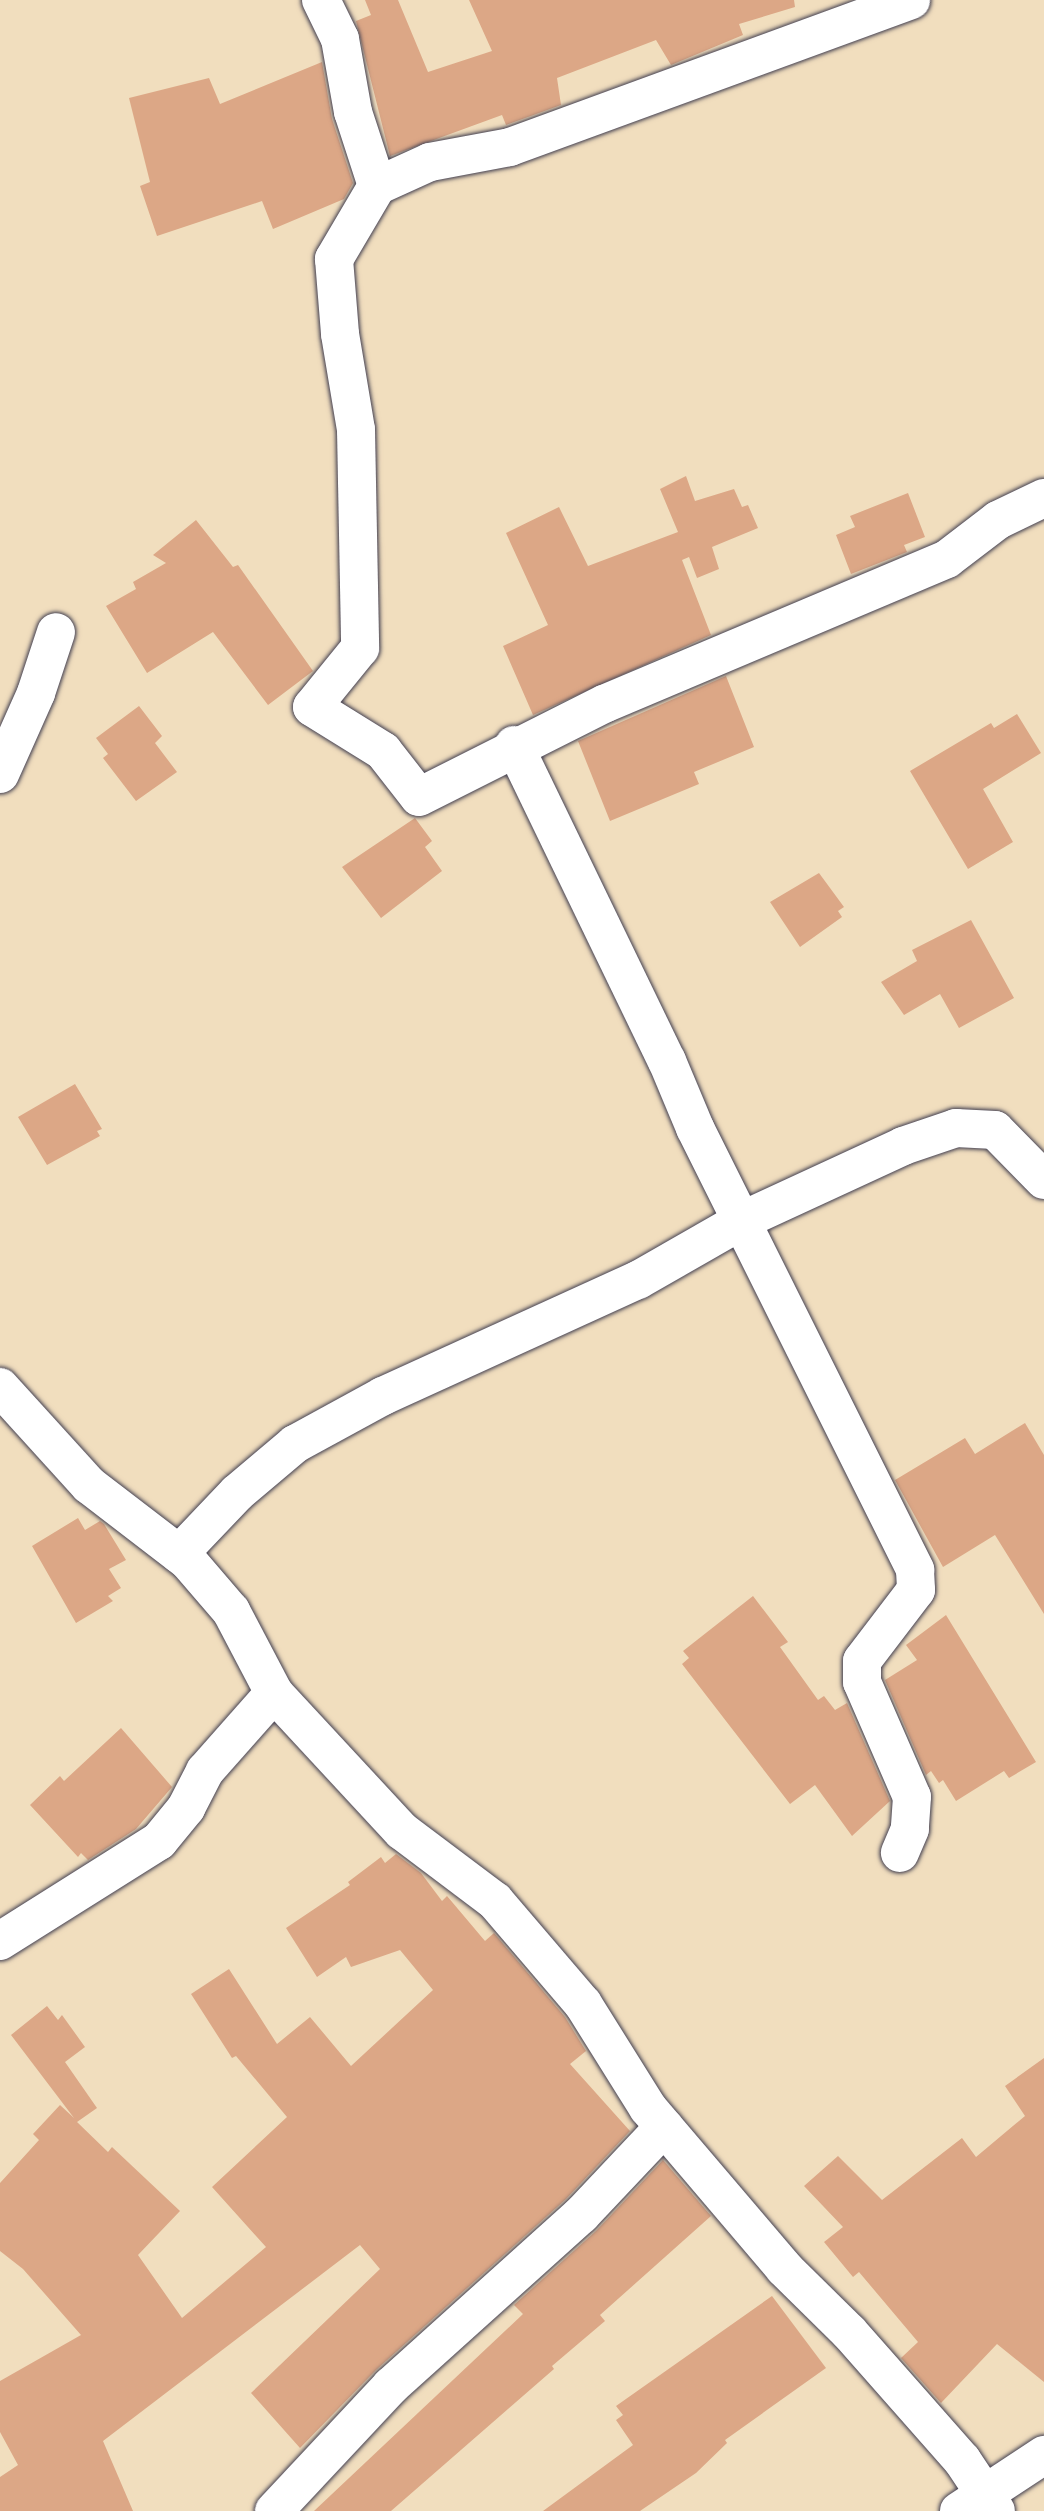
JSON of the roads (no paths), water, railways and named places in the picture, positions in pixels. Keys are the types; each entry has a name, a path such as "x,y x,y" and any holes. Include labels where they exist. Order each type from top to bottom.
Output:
{"street":[{"path":"321,0 340,39 354,112 377,186"},
{"path":"911,0 510,147 430,162 377,186 334,258 340,334 356,430 360,648 312,707 383,751 419,797 514,745 947,559 998,520 1044,498"},
{"path":"0,774 36,694 56,632"},
{"path":"514,745 741,1221 915,1570 916,1590 862,1661 862,1682 912,1797 910,1829 900,1853"},
{"path":"179,1554 237,1493 295,1444 383,1396 638,1280 741,1221 903,1146 956,1128 995,1130 1044,1180"},
{"path":"0,1387 89,1485 179,1554 231,1611 274,1693 402,1831 495,1901 583,2004 664,2127 784,2268 849,2332 962,2459 980,2506 1044,2455"},
{"path":"0,1941 159,1841 186,1808 205,1771 274,1693"},
{"path":"274,2511 391,2386 581,2215 664,2127"}]}
